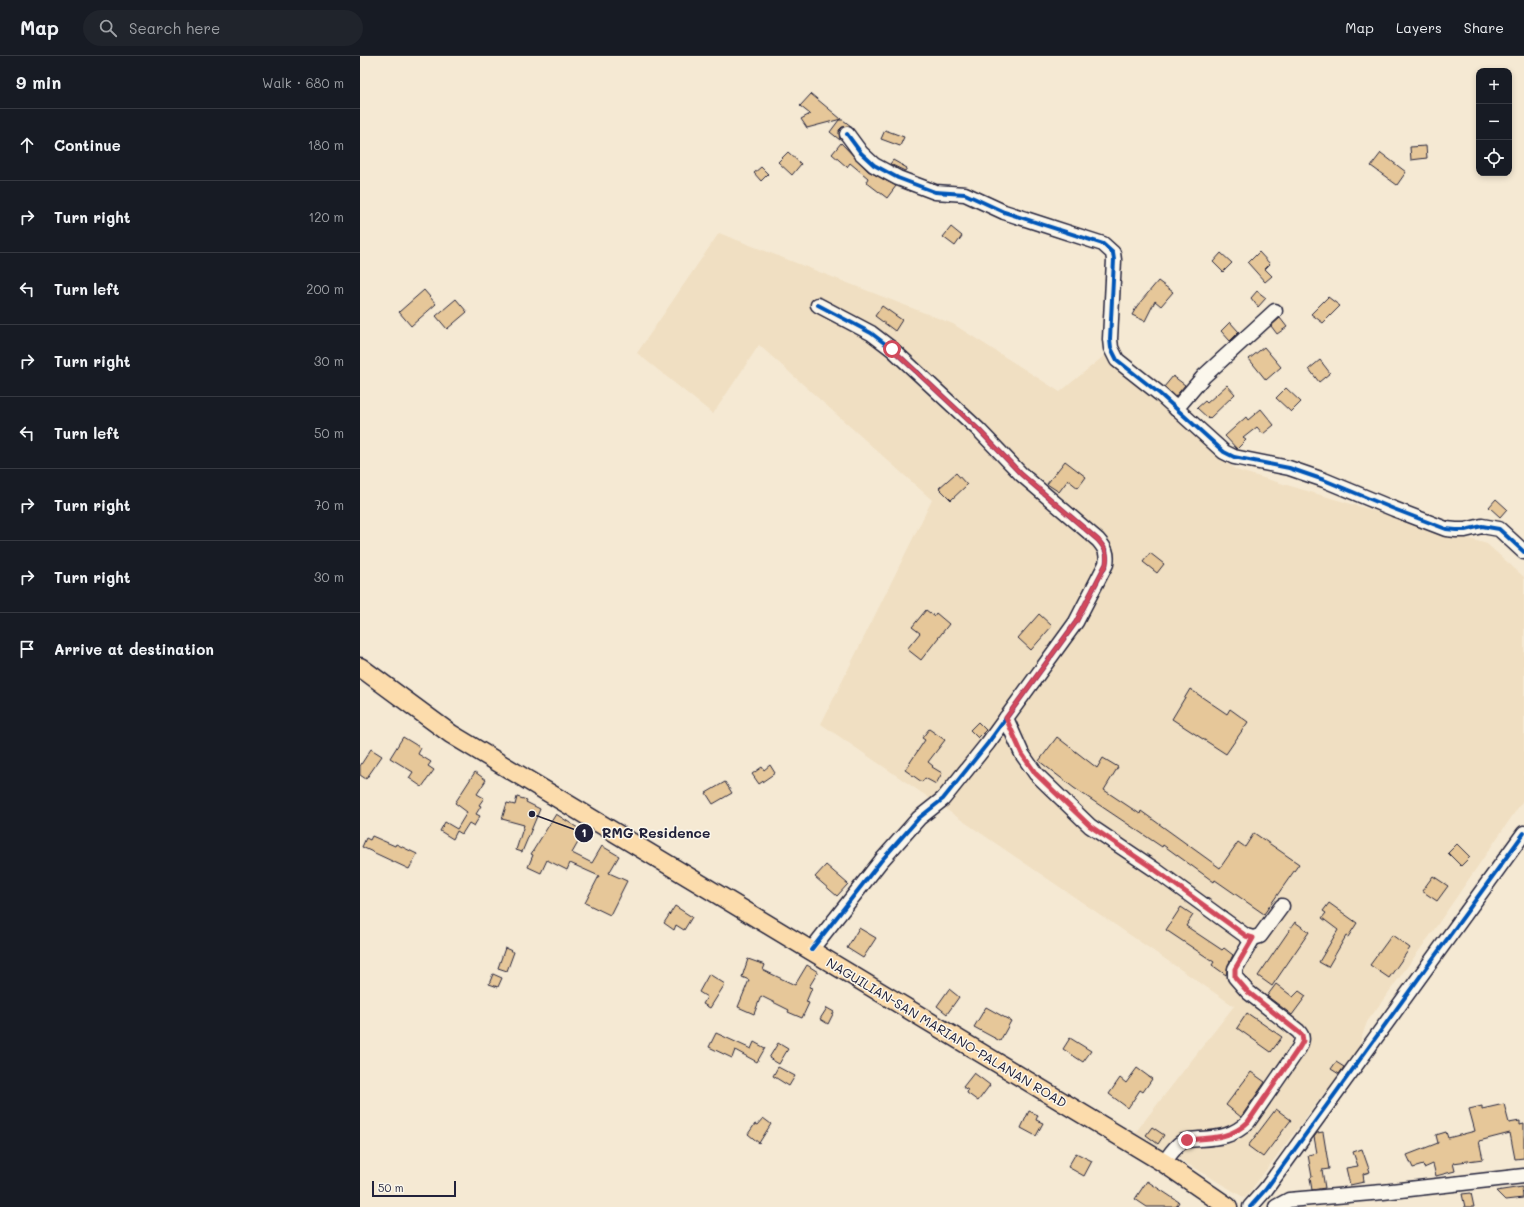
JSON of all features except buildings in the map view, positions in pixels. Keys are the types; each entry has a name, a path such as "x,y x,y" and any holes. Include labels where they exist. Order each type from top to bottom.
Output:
{"main road":[{"name":"NAGUILIAN-SAN MARIANO-PALANAN ROAD","path":"360,667 451,734 1164,1163 1228,1207"}],"street":[{"path":"847,134 861,153 871,163 898,178 935,192 964,194 1004,212 1103,244 1109,248 1113,253 1110,338 1117,360 1160,394 1224,452 1234,457 1289,468 1317,477 1446,529 1460,530 1482,526 1499,529 1524,552"},
{"path":"811,950 881,861 920,818 943,799 1006,718 1076,622 1106,564 1107,557 1106,551 1098,540 1021,474 979,430 892,349 871,333 818,305"},
{"path":"1176,409 1204,376 1275,311"},
{"path":"1006,718 1022,754 1036,774 1090,826 1154,869 1246,936 1253,938 1260,936 1282,906"},
{"path":"1250,1207 1266,1189 1524,833"},
{"path":"1164,1163 1175,1148 1187,1140 1215,1138 1231,1134 1241,1129 1248,1122 1303,1041 1302,1035 1298,1031 1248,992 1235,977 1235,969 1253,938"},
{"path":"1276,1207 1289,1200 1383,1192 1524,1176"}],"shaded area":[{"path":"719,233 953,324 1060,392 1105,355 1236,470 1487,544 1524,577 1524,799 1429,937 1367,1022 1352,1065 1324,1093 1245,1198 1135,1133 1234,1006 821,724 932,500 759,345 713,414 637,353"}],"cycle path":[{"path":"847,134 861,153 874,165 898,178 935,192 965,194 1004,212 1103,244 1113,253 1114,260 1110,339 1111,348 1117,360 1160,394 1224,452 1234,457 1289,468 1324,480 1446,529 1465,530 1482,526 1499,529 1524,552"},
{"path":"811,950 881,861 919,818 943,799 988,743 1076,622 1106,564 1107,557 1104,548 1098,540 1021,474 979,430 892,349 871,333 818,305"},
{"path":"1250,1207 1266,1189 1524,833"}],"place":[{"name":"RMG Residence","path":"532,814"}],"route":[{"path":"892,349 979,430 1021,474 1098,540 1104,546 1106,551 1106,564 1076,622 1050,660 1006,718 1022,754 1036,774 1090,826 1154,869 1246,936 1253,938 1235,969 1235,977 1248,992 1302,1035 1303,1041 1299,1048 1248,1122 1241,1129 1231,1134 1215,1138 1187,1140"}]}
